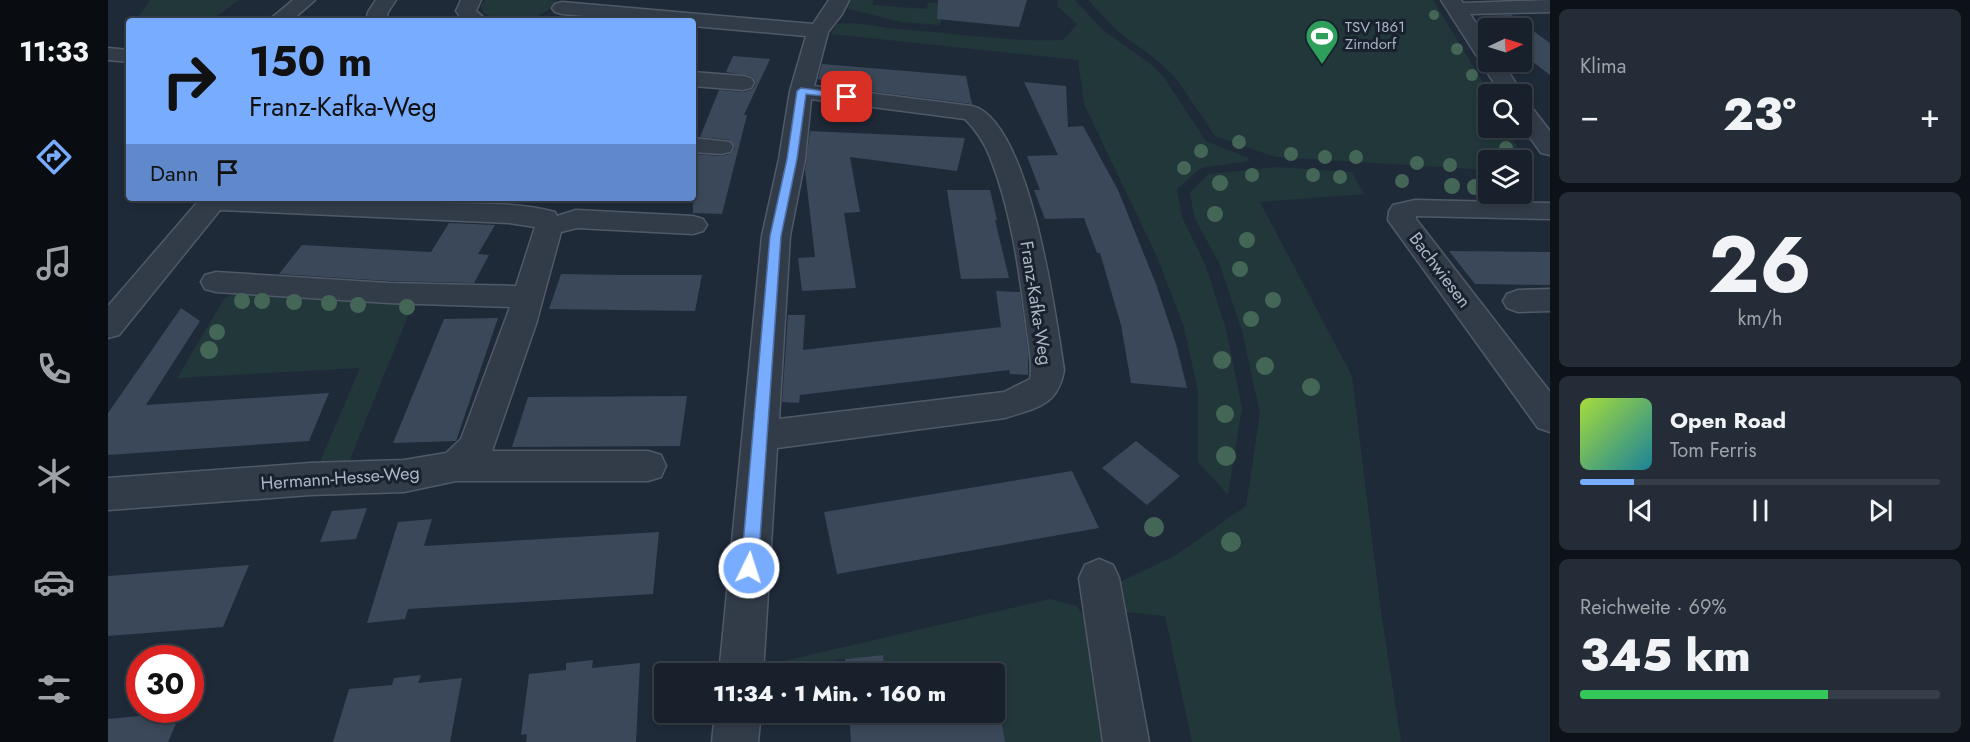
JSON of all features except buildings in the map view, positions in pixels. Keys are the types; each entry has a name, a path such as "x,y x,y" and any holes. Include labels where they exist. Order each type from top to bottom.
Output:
{"street":[{"path":"282,18 305,0"},
{"path":"377,18 386,0"},
{"path":"471,0 466,11 471,18"},
{"path":"742,663 776,236 792,159 801,91 818,31 832,14 839,0"},
{"path":"544,18 565,4 646,18"},
{"path":"1454,5 1550,6"},
{"path":"1454,5 1478,42"},
{"path":"696,22 818,31"},
{"path":"108,54 126,56"},
{"path":"696,79 743,83"},
{"name":"Franz-Kafka-Weg","path":"759,436 1005,405 1028,397 1045,386 1048,370 1032,262 1013,182 988,127 981,117 972,112 801,91"},
{"path":"1532,124 1550,148"},
{"path":"696,145 721,147"},
{"path":"108,327 211,201"},
{"path":"258,201 550,214 576,219 693,225"},
{"name":"Bachwiesen","path":"1550,211 1415,208 1402,211 1402,220 1550,418"},
{"path":"456,466 476,448 528,297 550,214"},
{"path":"216,282 389,293 528,297"},
{"path":"1518,301 1550,300"},
{"name":"Hermann-Hesse-Weg","path":"108,494 310,479 404,476 456,466 648,466"},
{"path":"1100,578 1126,742"},
{"path":"735,742 737,723"}],"green space":[{"path":"150,0 239,0 215,18 138,18"},
{"path":"485,0 556,1 542,14 529,18 497,18 483,12 481,5"},
{"path":"849,0 874,0 872,5 927,9 928,2 945,4 940,25 901,22 845,8"},
{"path":"1058,0 1075,0 1103,30 1148,62 1163,76 1206,141 1248,158 1250,161 1201,168 1177,189 1182,217 1205,264 1226,329 1242,408 1228,495 1198,462 1198,392 1184,327 1157,257 1084,104 1078,60 831,34 837,24 852,23 1000,38 1063,40 1077,24 1057,6"},
{"name":"TSV 1861 Zirndorf","path":"1088,0 1433,0 1484,84 1478,84 1478,138 1512,138 1518,150 1478,150 1478,169 1275,157 1215,136 1175,77 1158,61 1116,30"},
{"path":"1276,167 1352,172 1364,194 1260,202 1352,376 1380,605 1401,742 1192,742 1165,616 1125,612 1120,582 1176,555 1246,506 1260,413 1242,331 1220,265 1194,217 1190,192 1208,174"},
{"path":"235,293 413,304 346,469 316,471 360,368 177,378 224,299"},
{"path":"1050,599 1077,606 1090,625 1108,742 1005,742 1002,723 1005,723 1005,663 884,663 883,655 834,660 834,663 775,663"}],"place":[{"name":"TSV 1861 Zirndorf","path":"1322,65"}],"route":[{"path":"749,568 776,236 792,159 801,91 847,97"}]}
